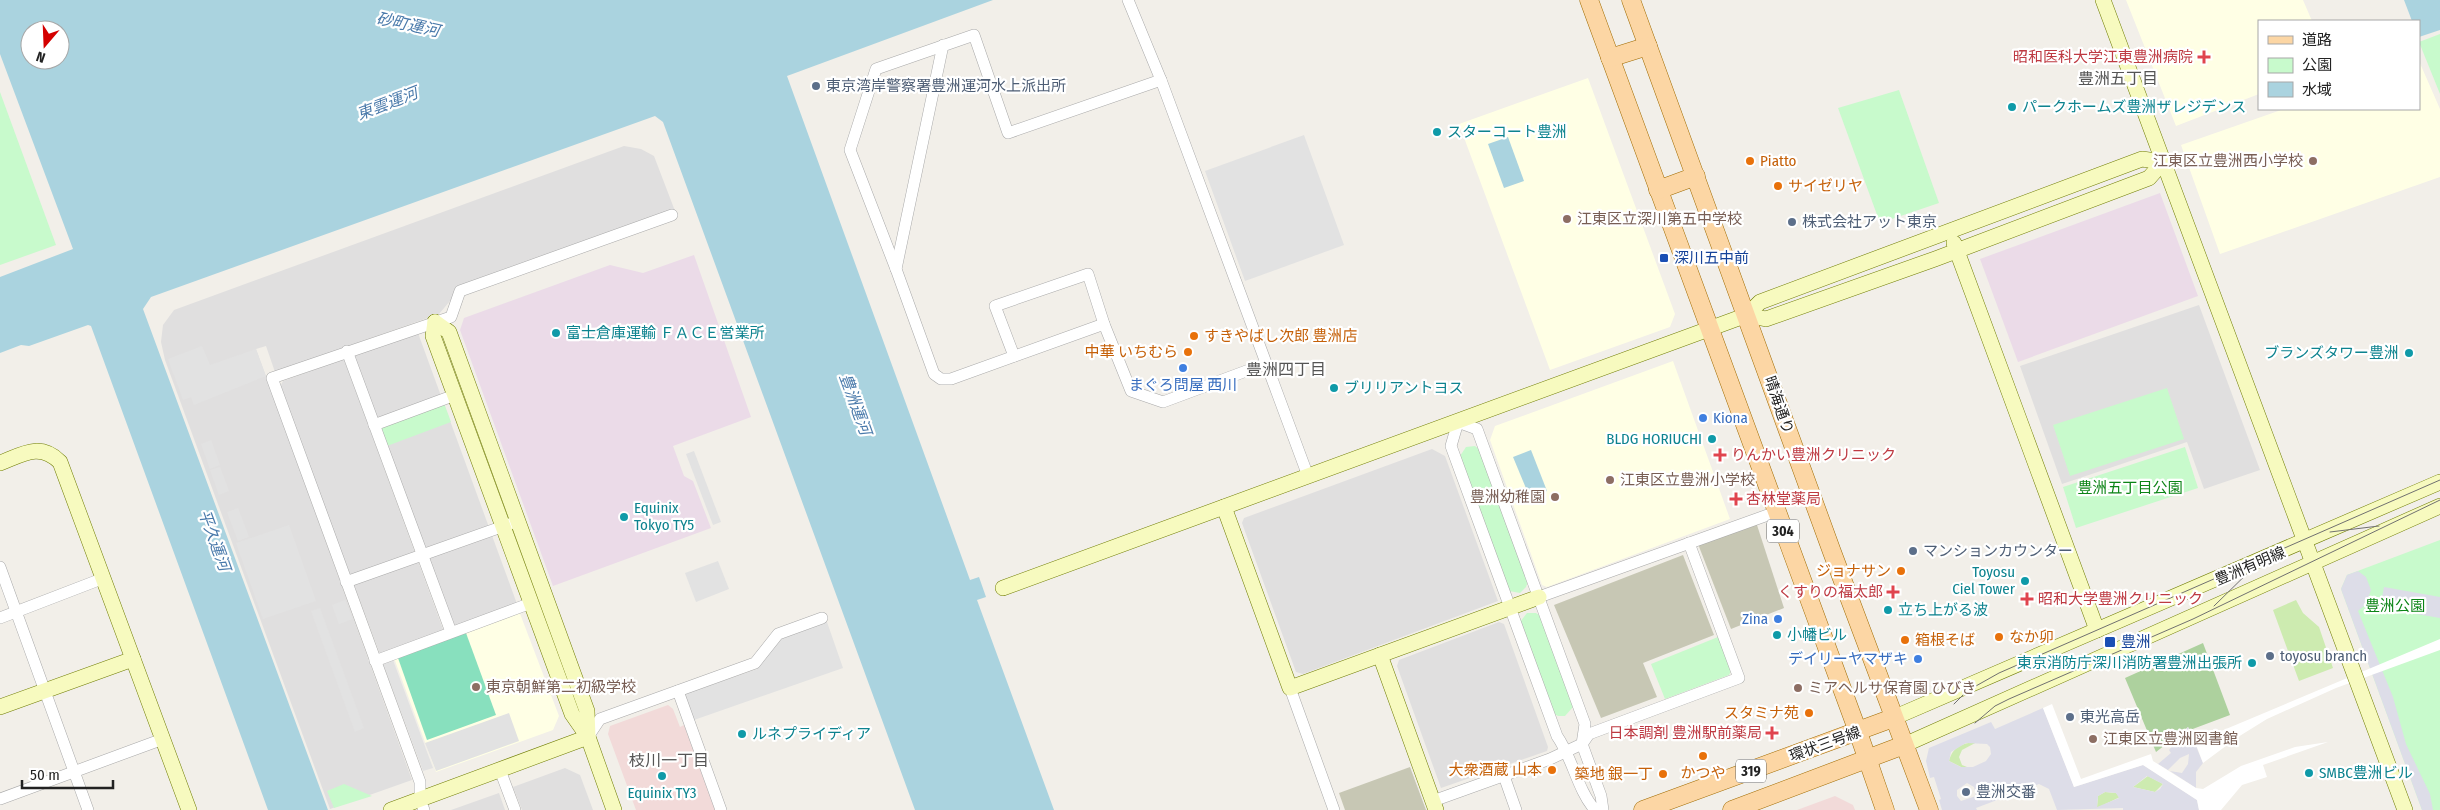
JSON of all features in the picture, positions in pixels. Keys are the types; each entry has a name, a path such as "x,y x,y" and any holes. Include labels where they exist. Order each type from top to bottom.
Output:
{"main road":[{"name":"304","path":"1589,0 1885,810"},
{"name":"晴海通り","path":"1631,0 1893,718 1929,810"},
{"path":"1610,58 1648,46"},
{"path":"1658,190 1696,176"},
{"name":"環状三号線","path":"1643,810 1893,718"},
{"name":"環状三号線","path":"1732,810 1904,745"}],"street":[{"path":"1128,0 1161,80 1308,476"},
{"path":"2103,0 2405,810"},
{"path":"1104,324 951,379 941,379 934,374 850,150 876,69 974,35 1008,133 1161,80"},
{"path":"896,269 943,45"},
{"path":"1003,588 1747,315 1760,302 2142,159 2163,162"},
{"path":"1747,315 1766,319 1957,251 2149,178 2163,162"},
{"path":"422,805 420,782 272,378 451,317 460,291 672,215"},
{"path":"1949,232 2097,630"},
{"path":"1014,356 995,306 1088,274 1104,324 1131,391 1163,402 1265,364"},
{"path":"435,322 433,336 572,714 588,738 614,810"},
{"path":"435,322 449,332 587,711 588,738"},
{"path":"347,351 451,632"},
{"path":"374,425 455,395"},
{"path":"1458,422 1477,429 1585,724 1582,744 1601,796 1603,810"},
{"path":"1458,422 1451,446 1556,736 1567,750 1587,801 1594,810"},
{"path":"0,463 42,450 51,453 60,462 189,810"},
{"name":"豊洲有明線","path":"1893,718 2440,482"},
{"name":"豊洲有明線","path":"1904,745 2440,506"},
{"path":"1224,507 1334,810"},
{"path":"1290,688 1776,512"},
{"path":"346,582 518,521"},
{"path":"1380,655 1435,806 1504,776 1550,759 1582,744 1589,734 1739,678 1689,543"},
{"path":"0,568 88,810"},
{"path":"0,618 104,578"},
{"path":"375,661 531,603"},
{"path":"391,810 422,805 500,770 588,738 600,719 755,663 778,634 822,618"},
{"path":"0,708 134,659"},
{"path":"678,691 721,810"},
{"path":"0,799 163,739"},
{"path":"500,770 515,810"},
{"path":"1504,776 1516,810"}],"shaded area":[{"name":"昭和医科大学江東豊洲病院","path":"2126,0 2303,0 2312,20 2258,20 2258,94 2176,126"},
{"name":"江東区立豊洲西小学校","path":"2420,63 2440,109 2440,177 2220,254 2181,145 2281,110 2420,110"},
{"name":"江東区立深川第五中学校","path":"1588,78 1675,314 1670,327 1550,370 1459,124"},
{"path":"1304,135 1344,245 1245,281 1205,171"},
{"path":"624,146 641,149 654,156 675,211 461,288 439,314 275,372 266,346 256,349 412,780 330,809 165,360 161,342 163,325 174,310"},
{"path":"2160,193 2198,296 2018,362 1980,259"},
{"path":"694,255 751,417 673,446 684,476 693,481 711,528 553,586 460,330 464,318 610,265 643,273"},
{"path":"2199,305 2260,470 2204,489 2187,442 2062,484 2020,366"},
{"path":"418,333 517,604 453,627 354,356"},
{"path":"202,346 210,365 256,349 266,376 194,405 191,397 183,400 168,359"},
{"path":"344,359 444,632 381,657 280,387 283,381"},
{"name":"江東区立豊洲小学校","path":"1673,361 1730,519 1547,587 1542,585 1490,440 1495,426"},
{"path":"211,440 220,465 210,469 201,444"},
{"path":"1432,449 1445,456 1498,601 1303,674 1296,672 1242,523 1244,518"},
{"path":"694,451 721,522 713,525 686,454"},
{"path":"220,467 229,491 219,495 210,470"},
{"path":"238,508 249,537 238,541 227,512"},
{"path":"1756,522 1784,608 1731,629 1698,544"},
{"path":"289,525 316,601 263,619 236,543"},
{"path":"1683,555 1714,635 1643,663 1657,697 1601,718 1554,605"},
{"path":"718,561 729,589 696,602 685,573"},
{"path":"2358,571 2366,577 2371,590 2366,604 2358,611 2393,697 2406,744 2430,794 2433,810 2422,810 2341,589 2347,575"},
{"path":"2384,587 2440,597 2440,618 2380,608"},
{"path":"345,600 353,619 339,624 332,605"},
{"path":"320,608 364,728 355,732 311,611"},
{"name":"東京朝鮮第二初級学校","path":"519,611 559,716 553,730 436,772 394,658"},
{"path":"827,622 843,668 694,720 685,694 757,669 781,639"},
{"path":"1499,622 1504,624 1548,747 1547,751 1441,788 1397,666 1399,660"},
{"path":"393,660 433,768 423,771 383,664"},
{"name":"Equinix TY3","path":"668,705 673,709 680,727 684,725 715,810 636,810 608,734 610,726"},
{"path":"2043,708 2074,787 2143,765 2197,800 2199,810 2123,810 2123,808 2057,810 2049,789 2039,784 1976,808 1977,810 1942,810 1939,800 1941,799 1934,777 1930,778 1926,761 1929,748 1991,722 1995,729","holes":["1966,743 1987,744 1990,747 1991,754 1986,761 1973,767 1961,767 1949,761 1951,752","2147,776 2163,784 2155,792 2133,787","1967,783 1974,787 1976,796 1961,801 1957,796 1957,790","2105,792 2116,793 2119,798 2097,807 2098,796"]},
{"path":"509,713 519,741 436,771 425,743"},
{"path":"2188,727 2203,763 2196,772 2196,788 2170,771 2182,773 2188,764 2189,754 2180,758 2168,770 2158,764 2171,753 2169,750"},
{"path":"1410,767 1426,810 1345,810 1339,793"},
{"path":"565,768 580,775 593,810 522,810 513,787"},
{"path":"499,793 505,810 451,810"},
{"path":"1835,796 1853,805 1855,810 1797,810"}],"green space":[{"path":"2440,34 2440,94 2420,44 2420,42"},
{"path":"1899,90 1939,203 1880,223 1838,108"},
{"path":"0,92 56,245 0,265"},
{"path":"2167,388 2184,439 2070,476 2053,425"},
{"path":"444,403 451,422 387,446 379,426"},
{"path":"1475,446 1481,451 1528,581 1526,587 1520,593 1509,591 1460,456 1466,447"},
{"name":"豊洲五丁目公園","path":"2185,447 2198,488 2076,528 2063,487"},
{"name":"豊洲公園","path":"2440,540 2440,810 2422,810 2341,589 2347,575"},
{"path":"2296,600 2303,613 2319,627 2333,668 2299,681 2273,610"},
{"path":"1527,613 1536,613 1542,617 1573,707 1565,716 1558,716 1551,712 1520,622"},
{"path":"466,633 496,715 427,740 398,658"},
{"path":"1718,637 1731,671 1729,675 1665,699 1651,664"},
{"path":"2203,643 2230,715 2190,730 2188,727 2156,752 2125,678"},
{"path":"1977,742 1962,750 1959,757 1962,765 1967,767 1961,767 1949,761 1953,752 1959,746"},
{"path":"2148,776 2163,784 2155,792 2133,787"},
{"path":"344,784 372,796 334,808 327,791"},
{"path":"2105,792 2116,793 2120,797 2097,808 2098,796"}],"water":[{"path":"0,0 993,0 787,76 970,580 979,577 986,597 977,600 1054,810 915,810 663,122 655,116 151,297 143,309 328,810 268,810 91,326 88,325 29,346 21,345 0,353 0,277 73,249 0,54"},
{"path":"2404,0 2440,0 2440,30 2420,37 2420,20 2412,20"},
{"path":"1508,137 1524,181 1504,188 1488,144"},
{"path":"1531,450 1547,491 1530,498 1513,457"}],"pier":[{"path":"2440,639 2440,650 2336,688 2267,719 2238,737 2203,763 2195,742"},
{"path":"2052,704 2081,779 2151,754 2153,761 2196,788 2203,789 2241,766 2295,747 2328,742 2263,765 2267,777 2242,785 2221,810 2199,810 2197,800 2143,765 2074,787 2043,708"}],"tram line":[{"path":"1954,704 1967,691 1999,673 2440,480"},
{"path":"1975,723 1995,706 2009,699 2193,619 2440,500"},
{"path":"2330,532 2379,526"},
{"path":"2214,606 2259,562"}],"place":[{"name":"昭和医科大学江東豊洲病院","path":"2204,57"},
{"name":"東京湾岸警察署豊洲運河水上派出所","path":"816,86"},
{"name":"パークホームズ豊洲ザレジデンス","path":"2012,107"},
{"name":"スターコート豊洲","path":"1437,132"},
{"name":"Piatto","path":"1750,161"},
{"name":"江東区立豊洲西小学校","path":"2313,161"},
{"name":"サイゼリヤ","path":"1778,186"},
{"name":"江東区立深川第五中学校","path":"1567,219"},
{"name":"株式会社アット東京","path":"1792,222"},
{"name":"深川五中前","path":"1664,258"},
{"name":"富士倉庫運輸 ＦＡＣＥ営業所","path":"556,333"},
{"name":"すきやばし次郎 豊洲店","path":"1194,336"},
{"name":"中華 いちむら","path":"1188,352"},
{"name":"ブランズタワー豊洲","path":"2409,353"},
{"name":"まぐろ問屋 西川","path":"1183,368"},
{"name":"ブリリアントヨス","path":"1334,388"},
{"name":"Kiona","path":"1703,418"},
{"name":"BLDG HORIUCHI","path":"1712,439"},
{"name":"りんかい豊洲クリニック","path":"1720,455"},
{"name":"江東区立豊洲小学校","path":"1610,480"},
{"name":"豊洲幼稚園","path":"1555,497"},
{"name":"杏林堂薬局","path":"1736,499"},
{"name":"Equinix Tokyo TY5","path":"624,517"},
{"name":"マンションカウンター","path":"1913,551"},
{"name":"ジョナサン","path":"1901,571"},
{"name":"Toyosu Ciel Tower","path":"2025,581"},
{"name":"くすりの福太郎","path":"1893,592"},
{"name":"昭和大学豊洲クリニック","path":"2027,599"},
{"name":"立ち上がる波","path":"1888,610"},
{"name":"Zina","path":"1778,619"},
{"name":"小幡ビル","path":"1777,635"},
{"name":"なか卯","path":"1999,637"},
{"name":"箱根そば","path":"1905,640"},
{"name":"豊洲","path":"2110,642"},
{"name":"toyosu branch","path":"2270,656"},
{"name":"デイリーヤマザキ","path":"1918,659"},
{"name":"東京消防庁深川消防署豊洲出張所","path":"2252,663"},
{"name":"東京朝鮮第二初級学校","path":"476,687"},
{"name":"ミアヘルサ保育園 ひびき","path":"1798,688"},
{"name":"スタミナ苑","path":"1809,713"},
{"name":"東光高岳","path":"2070,717"},
{"name":"日本調剤 豊洲駅前薬局","path":"1772,733"},
{"name":"ルネプライディア","path":"742,734"},
{"name":"江東区立豊洲図書館","path":"2093,739"},
{"name":"かつや","path":"1703,756"},
{"name":"大衆酒蔵 山本","path":"1552,770"},
{"name":"SMBC豊洲ビル","path":"2309,773"},
{"name":"築地 銀一丁","path":"1663,774"},
{"name":"Equinix TY3","path":"662,776"},
{"name":"豊洲交番","path":"1966,792"}],"district":[{"name":"豊洲五丁目","path":"2118,78"},
{"name":"豊洲四丁目","path":"1286,369"},
{"name":"枝川一丁目","path":"669,760"}],"water label":[{"name":"砂町運河","path":"408,24"},
{"name":"東雲運河","path":"387,103"},
{"name":"豊洲運河","path":"856,404"},
{"name":"平久運河","path":"215,540"}]}
